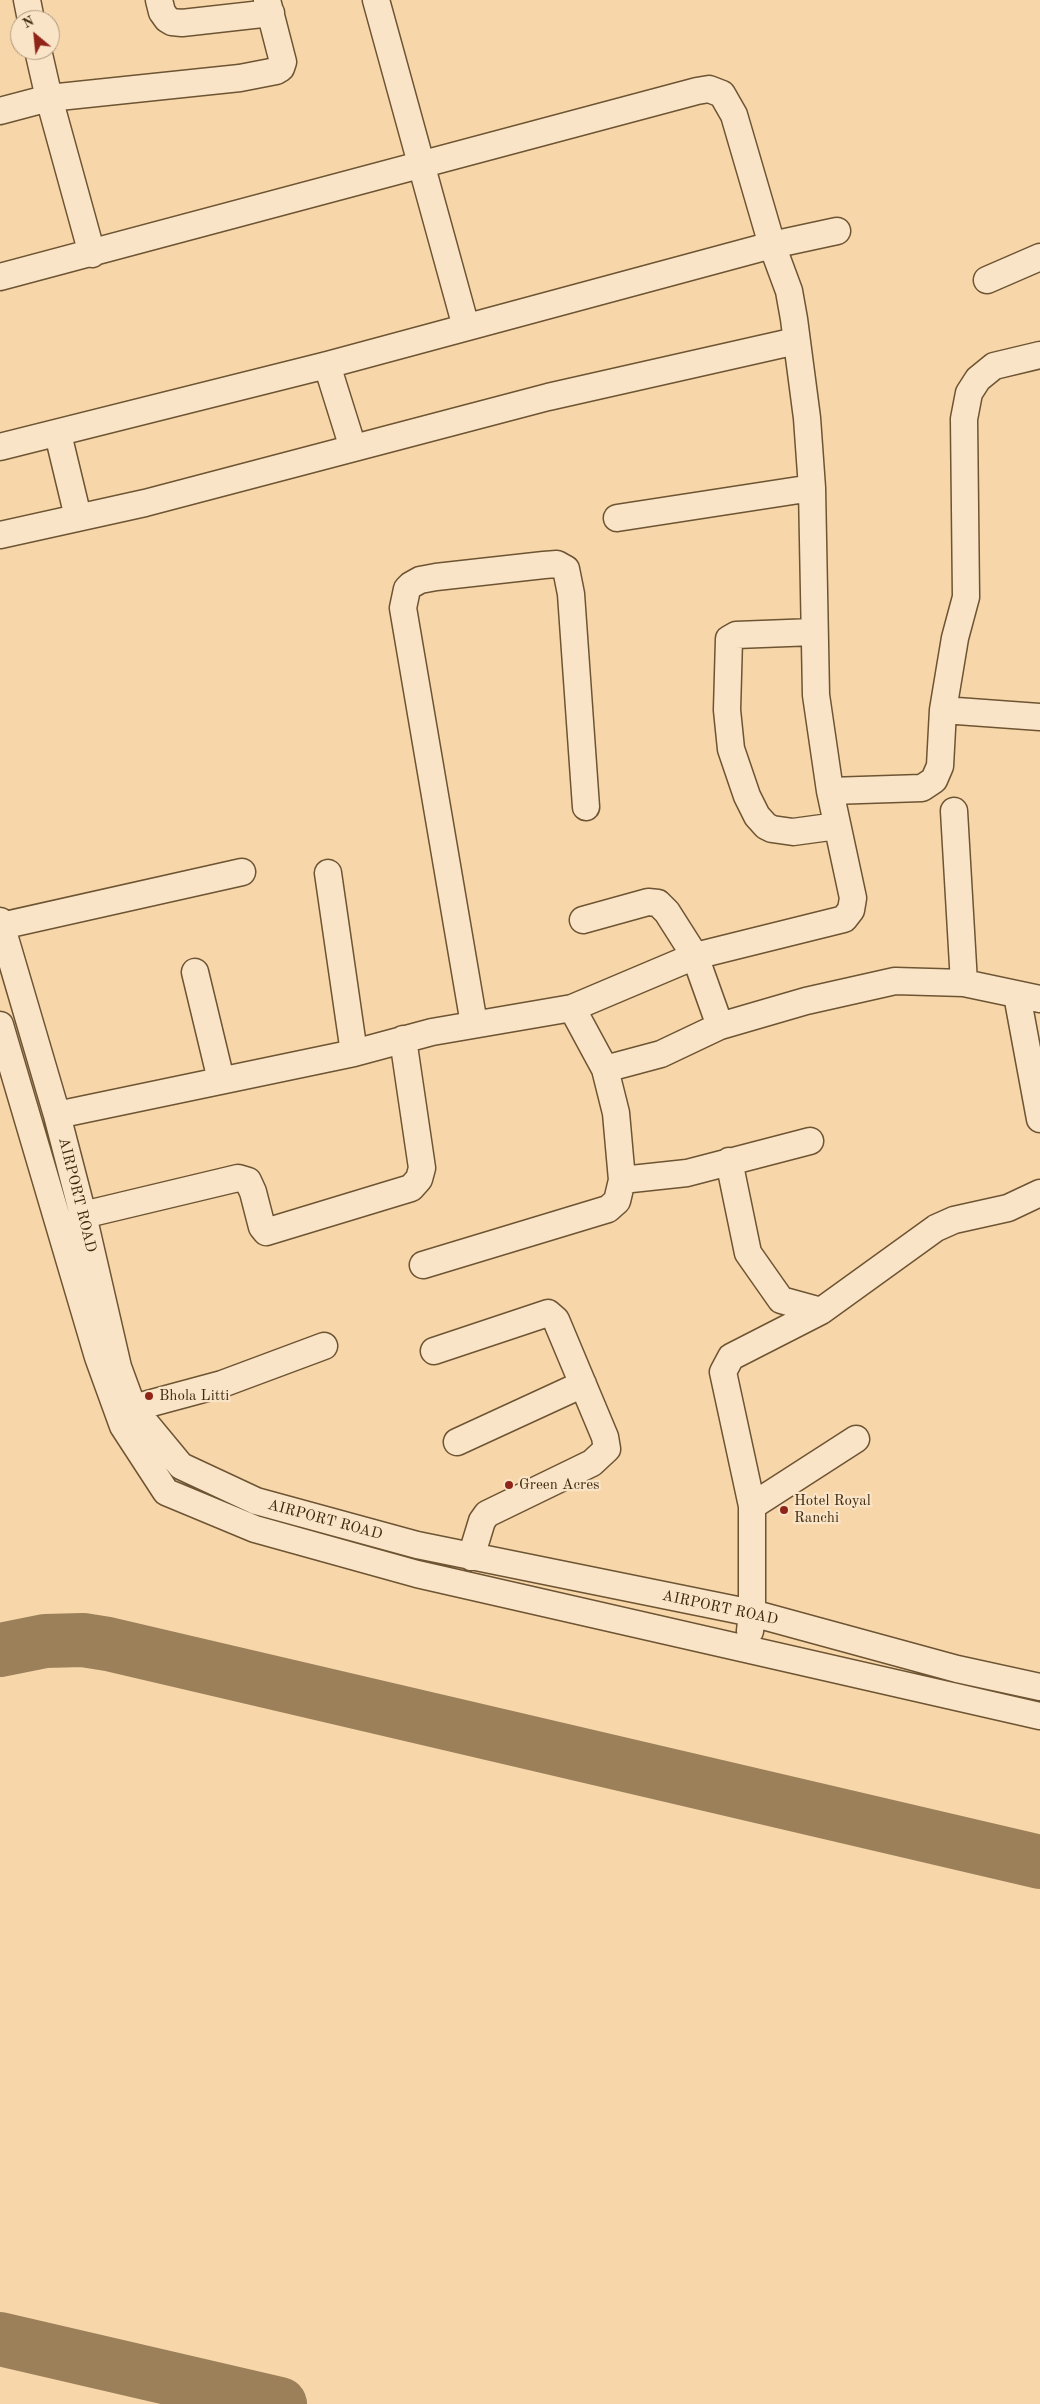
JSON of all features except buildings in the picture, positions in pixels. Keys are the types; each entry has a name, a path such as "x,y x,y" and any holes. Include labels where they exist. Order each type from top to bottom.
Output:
{"street":[{"path":"0,111 49,98 240,78 276,71 281,68 283,62 269,7 172,22 162,12 159,0"},
{"path":"376,0 420,166 466,327"},
{"path":"40,60 92,254"},
{"path":"0,277 697,92 716,90 727,101 734,115 772,246 788,291 807,418 812,488 816,695 830,791 853,898 850,910 844,919 695,956 572,1008 474,1024 403,1039 354,1053 56,1115"},
{"path":"0,447 327,366 772,246 837,231"},
{"path":"987,280 1040,257"},
{"path":"0,535 145,503 548,397 796,341"},
{"path":"830,791 922,788 934,780 940,766 943,710 955,638 966,597 964,419 969,393 978,379 994,366 1040,355"},
{"path":"327,366 353,448"},
{"path":"58,434 78,517"},
{"path":"617,518 812,488"},
{"path":"474,1024 403,608 407,589 411,584 420,580 544,565 557,564 566,569 571,594 586,807"},
{"path":"814,632 736,635 729,639 727,710 731,749 746,796 757,816 766,826 772,829 794,832 838,826"},
{"path":"943,710 1040,717"},
{"path":"954,811 964,983"},
{"path":"1,924 242,872"},
{"path":"328,873 354,1053"},
{"path":"583,920 648,902 658,903 667,912 695,956 720,1026"},
{"name":"AIRPORT ROAD","path":"1,924 83,1215 118,1367 133,1408 181,1466 256,1501 417,1545 752,1613 957,1669 1040,1687"},
{"path":"195,972 221,1080"},
{"path":"605,1069 661,1054 720,1026 806,1001 895,981 964,983 1029,997 1040,1118"},
{"path":"424,1265 608,1209 617,1201 622,1180 616,1113 605,1069 572,1008"},
{"name":"AIRPORT ROAD","path":"0,1025 98,1357 123,1426 166,1492 255,1529 418,1574 1040,1716"},
{"path":"83,1215 238,1178 248,1181 253,1192 262,1227 266,1232 411,1188 419,1179 422,1168 403,1039"},
{"path":"622,1180 687,1173 810,1141"},
{"path":"729,1161 748,1253 781,1300 821,1311"},
{"path":"748,1649 752,1613 752,1506 723,1372 731,1357 821,1311 936,1228 954,1220 1008,1208 1040,1193"},
{"path":"434,1350 548,1313 556,1320 605,1437 607,1449 592,1463 487,1514 482,1521 471,1557"},
{"path":"133,1408 222,1384 324,1346"},
{"path":"457,1442 583,1384"},
{"path":"752,1506 856,1439"}],"taxiway":[{"path":"0,1650 45,1641 83,1640 108,1644 1040,1862"},
{"path":"0,2339 280,2404"}],"place":[{"name":"Bhola Litti","path":"149,1396"},
{"name":"Green Acres","path":"509,1485"},
{"name":"Hotel Royal Ranchi","path":"784,1510"}]}
